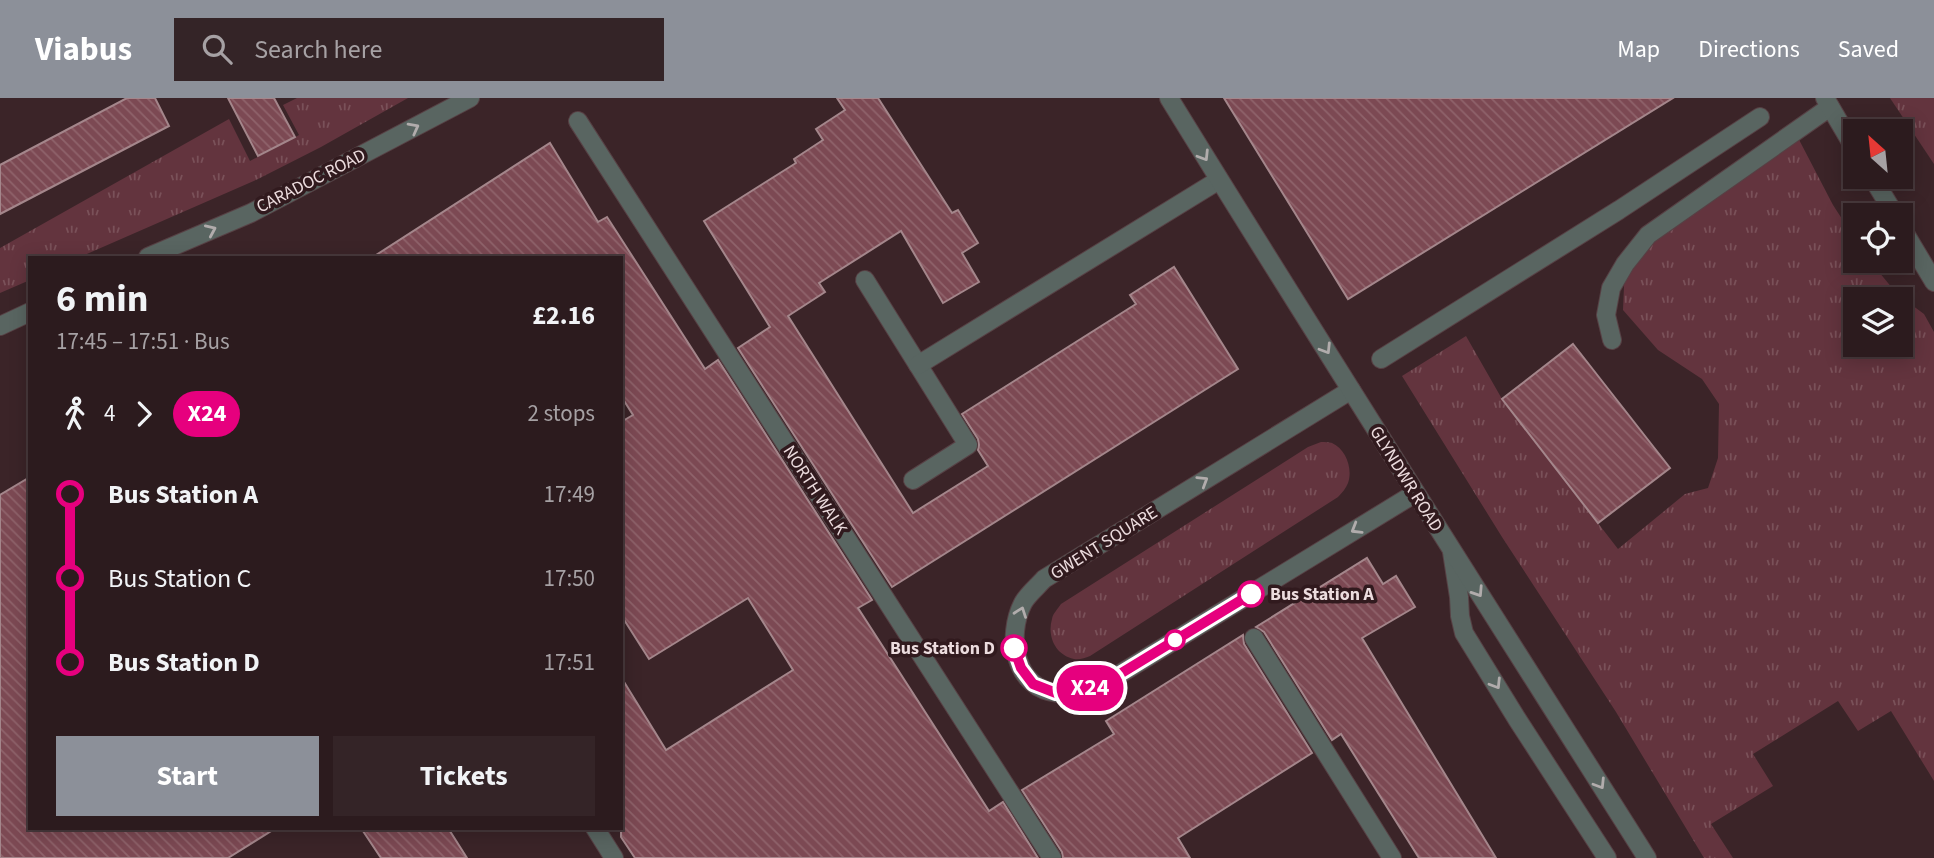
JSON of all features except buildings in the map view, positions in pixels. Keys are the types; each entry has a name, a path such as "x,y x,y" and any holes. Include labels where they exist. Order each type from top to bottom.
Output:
{"street":[{"name":"CARADOC ROAD","path":"152,256 251,212 470,98"},
{"name":"GLYNDWR ROAD","path":"1169,98 1414,494 1647,858"},
{"path":"1612,340 1606,315 1611,288 1625,264 1648,235 1828,103 1843,129"},
{"path":"1381,359 1619,210 1760,117"},
{"name":"NORTH WALK","path":"578,121 1052,858"},
{"path":"918,365 1219,180"},
{"path":"1913,247 1934,282"},
{"path":"865,281 968,446 913,480"},
{"path":"0,326 28,313"},
{"name":"GWENT SQUARE","path":"1352,390 1044,579 1023,602 1015,627 1014,648 1021,668 1033,684 1056,693 1082,691 1110,680 1414,494"},
{"path":"1452,552 1464,633 1607,858"},
{"path":"1254,638 1392,858"},
{"path":"596,830 614,858"}],"green space":[{"path":"297,98 408,98 258,179 82,256 28,256 28,281 0,293 0,248 229,119 250,161 299,135 283,105"},
{"path":"1890,98 1934,98 1934,164 1913,132 1913,119 1904,119"},
{"path":"1795,132 1843,220 1843,273 1880,273 1891,287 1843,287 1843,357 1913,357 1913,306 1924,314 1934,332 1934,781 1891,711 1858,731 1838,701 1753,754 1773,786 1711,824 1733,858 1704,858 1616,712 1502,537 1402,376 1466,336 1502,399 1618,549 1685,494 1708,488 1718,458 1719,404 1702,379 1658,350 1623,310 1625,264"},
{"path":"1321,442 1337,446 1347,460 1350,472 1348,483 1338,497 1090,656 1074,659 1057,649 1052,638 1051,625 1053,615 1061,604 1308,447"}],"bus line":[{"name":"X24","path":"1014,648 1021,668 1033,684 1056,693 1082,691 1110,680 1251,594"}],"place":[{"name":"Bus Station A","path":"1251,594"},
{"name":"Bus Station D","path":"1014,648"}]}
